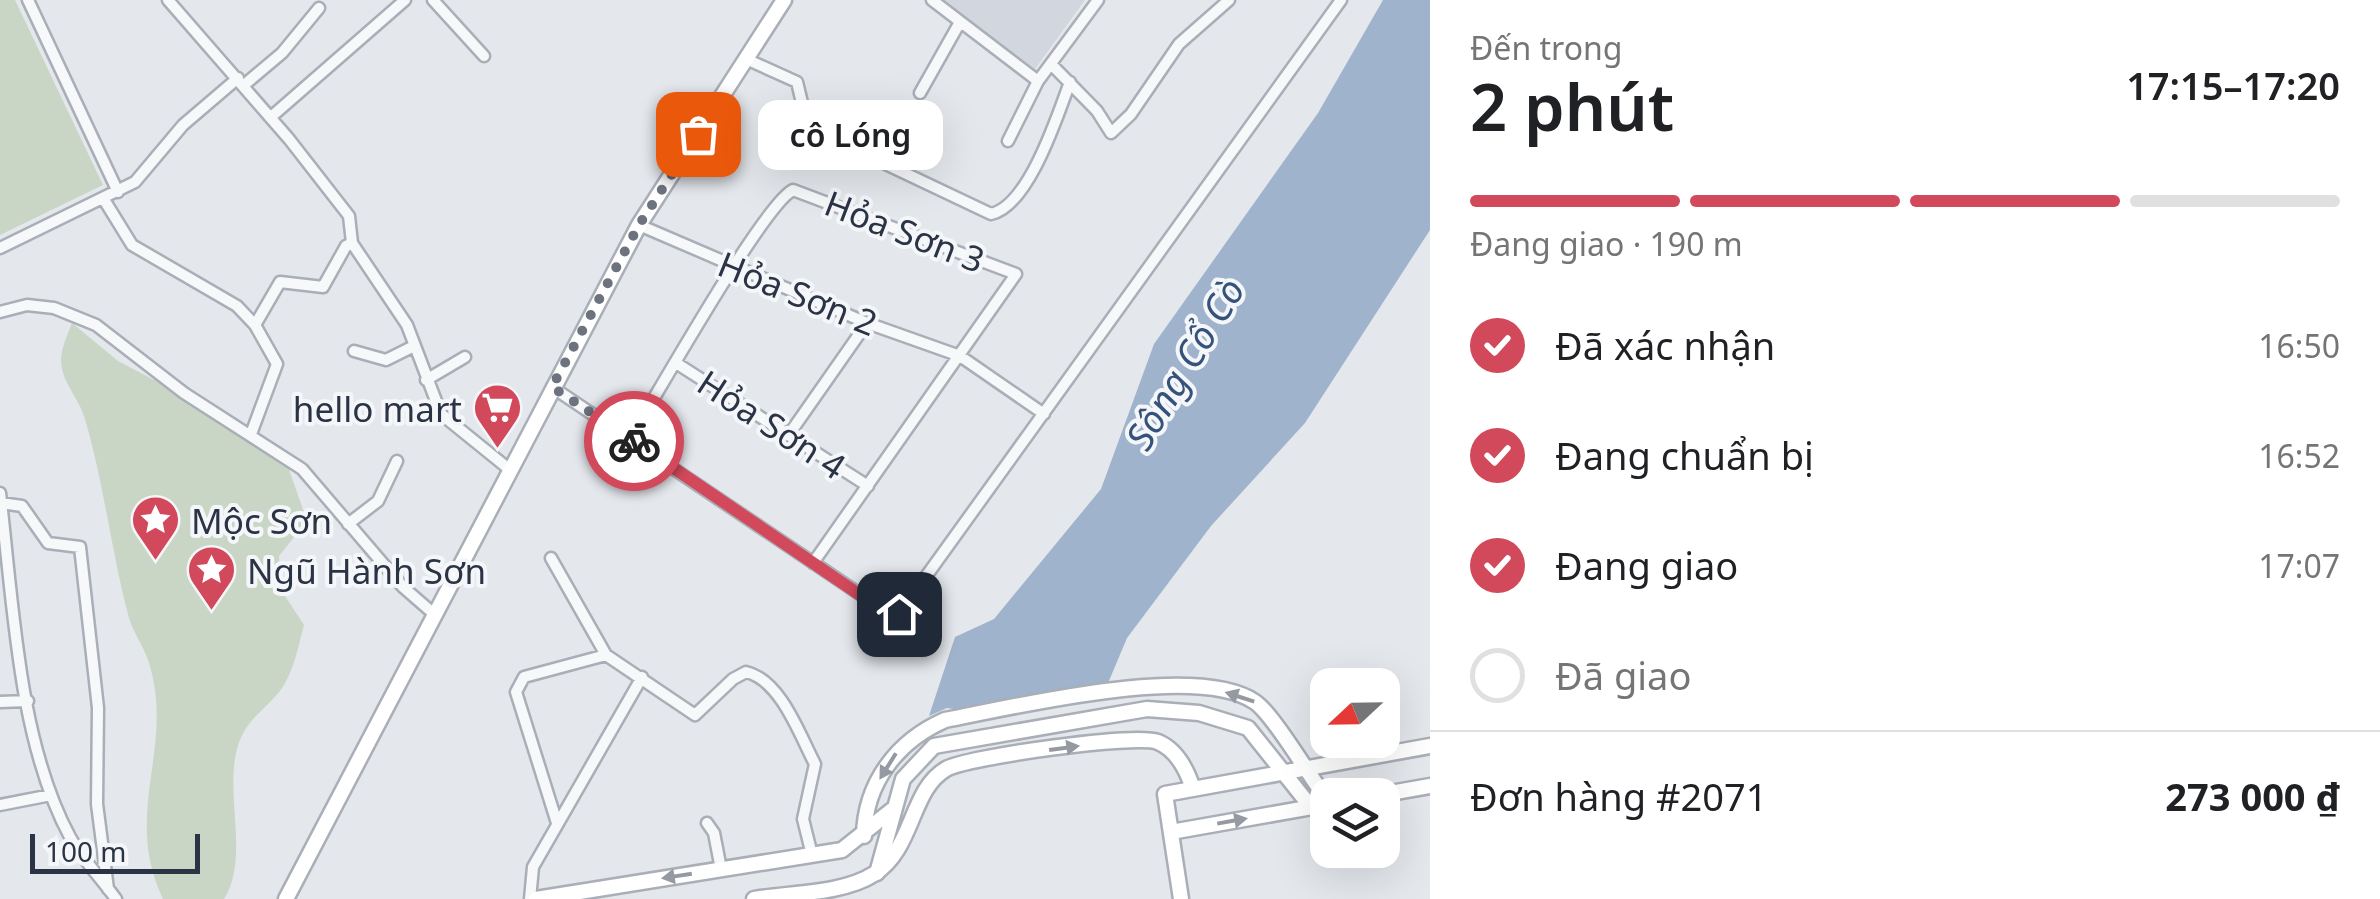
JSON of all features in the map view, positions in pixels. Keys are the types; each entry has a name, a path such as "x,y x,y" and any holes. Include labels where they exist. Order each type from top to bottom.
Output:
{"main road":[{"path":"286,899 639,225 784,0"},
{"path":"864,836 864,812 891,758 904,743 945,720 1148,686 1198,686 1256,702 1310,778"},
{"path":"1147,709 1148,738"},
{"path":"876,873 902,780 934,746 1147,709 1200,713 1248,728 1310,806"},
{"path":"754,899 850,884 876,873 896,858 933,780 962,763 1148,738 1175,754 1193,789"},
{"path":"1181,899 1165,794 1430,746"},
{"path":"1400,791 1430,786"},
{"path":"1171,832 1310,807"},
{"path":"533,899 842,850 892,810"}],"street":[{"path":"28,0 118,192"},
{"path":"168,0 271,117 348,216 352,243 395,303 426,380 449,422 509,469"},
{"path":"271,117 405,0"},
{"path":"433,0 484,56"},
{"path":"932,0 1038,81"},
{"path":"1008,142 1038,81 1053,66 1098,0"},
{"path":"1053,66 1111,133 1131,114 1179,44 1229,0"},
{"path":"552,387 882,610 899,614 1341,0"},
{"path":"0,248 135,182 183,125 282,53 319,8"},
{"path":"920,92 960,22"},
{"path":"746,58 787,73 796,82 803,107 835,140 943,195 991,214 1006,206 1053,135 1070,82"},
{"name":"Hỏa Sơn 3","path":"734,268 780,199 792,190 1016,274 960,356"},
{"path":"103,198 132,245 237,306 255,325 277,364 251,434"},
{"name":"Hỏa Sơn 2","path":"639,225 867,323 960,356 1044,414"},
{"path":"255,325 280,282 322,287 346,246 352,243"},
{"path":"630,438 734,268"},
{"path":"0,312 27,304 54,308 96,325 184,393 302,469 403,586 434,614"},
{"path":"790,434 867,323"},
{"path":"354,352 386,360 414,346"},
{"path":"813,563 960,356"},
{"path":"426,380 465,357"},
{"name":"Hỏa Sơn 4","path":"676,363 868,486"},
{"path":"348,524 378,501 397,461"},
{"path":"0,494 28,700 51,795 71,840 116,899"},
{"path":"1,503 22,506 48,543 80,547 98,708 98,814 107,853 108,888"},
{"path":"551,558 606,655 642,676 694,716 742,673 762,679 782,705 815,764 803,819 812,854"},
{"path":"558,824 516,692 524,677 606,655"},
{"path":"533,899 533,867 642,676"},
{"path":"0,702 28,700"},
{"path":"0,805 51,795"},
{"path":"707,823 714,833 721,869"}],"shaded area":[{"path":"941,0 1085,0 1035,69"}],"green space":[{"path":"0,0 15,0 103,185 0,235"},
{"name":"Ngũ Hành Sơn","path":"72,323 118,361 213,411 285,458 307,521 279,556 281,590 304,625 285,684 248,725 239,742 233,789 235,866 224,899 163,899 151,867 147,807 157,722 155,692 148,660 129,618 84,416 62,368 62,351"}],"water":[{"name":"Sông Cổ Cò","path":"1383,0 1430,0 1430,230 1305,423 1211,526 1127,638 1106,688 965,711 947,708 929,716 955,637 994,619 1101,489 1154,344 1318,113"}],"way so far":[{"path":"634,441 552,387 639,225 698,134"}],"place":[{"name":"cô Lóng","path":"698,134"},
{"name":"hello mart","path":"497,450"},
{"name":"Mộc Sơn","path":"156,562"},
{"name":"Ngũ Hành Sơn","path":"212,612"}],"route":[{"path":"634,441 882,610 899,614"}]}
